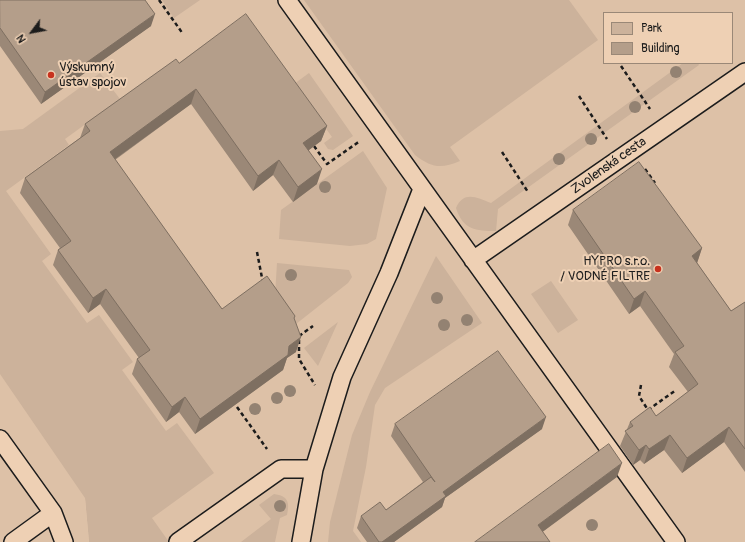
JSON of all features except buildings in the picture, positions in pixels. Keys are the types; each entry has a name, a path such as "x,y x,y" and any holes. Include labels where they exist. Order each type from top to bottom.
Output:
{"lane":[{"path":"287,0 676,542"},
{"name":"Zvolenská cesta","path":"473,260 745,72"},
{"path":"301,542 314,469 342,377 389,273 422,189"},
{"path":"0,439 53,513 64,542"},
{"path":"178,542 281,469 314,469"},
{"path":"13,542 53,513"}],"path":[{"path":"159,0 183,34"},
{"path":"621,66 646,103"},
{"path":"579,96 603,134"},
{"path":"314,146 327,164 362,140"},
{"path":"632,150 658,188"},
{"path":"502,152 526,189"},
{"path":"257,252 263,284 266,289"},
{"path":"308,374 298,359 299,336 313,326"},
{"path":"641,385 639,396 648,410"},
{"path":"642,414 676,390"},
{"path":"237,407 281,469"}],"shaded area":[{"path":"0,0 745,0 745,542 115,542 85,499 89,542 0,542"}],"green space":[{"path":"162,0 200,0 174,18"},
{"path":"304,0 569,0 598,40 450,147 460,161 453,164 437,166 427,163 415,155"},
{"path":"682,64 698,64 498,209 496,231 476,230 471,228 462,221 456,208 459,202 467,197 481,199 491,203"},
{"path":"100,73 120,99 65,139 69,145 6,191 51,254 42,261 87,323 99,315 133,362 122,370 166,431 177,423 214,473 152,518 169,542 89,542 85,498 0,374 0,131 23,129"},
{"path":"309,73 353,136 333,150 328,149 324,143 332,137 294,84"},
{"path":"363,151 387,188 376,239 367,244 350,246 279,239 281,210"},
{"path":"436,256 482,323 385,388 375,405 366,467 353,531 361,542 328,542 330,522 352,435 370,392"},
{"path":"277,263 349,270 352,277 348,283 296,324 275,295"},
{"path":"551,281 578,320 558,333 531,294"},
{"path":"338,322 318,366 304,348"},
{"path":"274,494 282,496 288,503 287,515 280,518 275,542 241,542 271,519 259,505"}],"place":[{"name":"Výskumný ústav spojov","path":"51,75"},
{"name":"HYPRO s.r.o. / VODNÉ FILTRE","path":"658,269"}]}
